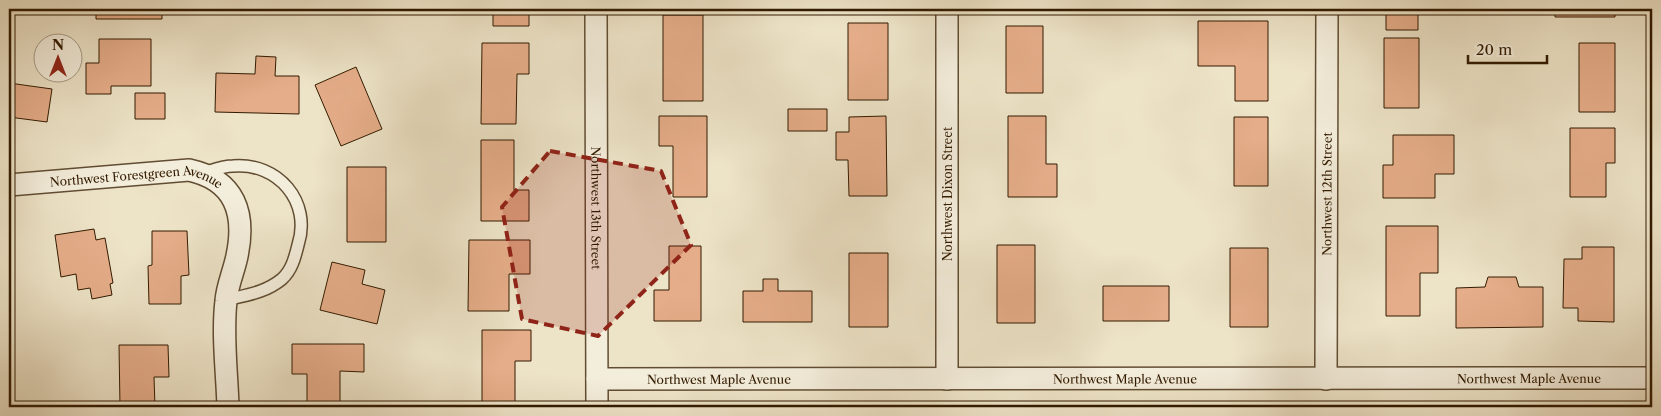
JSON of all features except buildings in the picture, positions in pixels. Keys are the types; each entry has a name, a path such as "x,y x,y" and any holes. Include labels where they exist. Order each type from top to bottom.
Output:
{"street":[{"name":"Northwest 13th Street","path":"596,9 596,407"},
{"name":"Northwest Dixon Street","path":"947,9 947,379"},
{"name":"Northwest 12th Street","path":"1326,379 1327,9"},
{"name":"Northwest Forestgreen Avenue","path":"9,185 189,170 203,173 216,179 232,194 238,207 239,219 238,255 226,300 228,407"},
{"name":"Northwest Maple Avenue","path":"597,379 1652,378"}],"lane":[{"path":"203,173 234,166 260,170 283,181 294,194 301,217 300,240 292,265 283,278 264,291 226,300"}],"highlighted area":[{"path":"550,151 661,171 691,245 598,336 522,319 502,207"}]}
